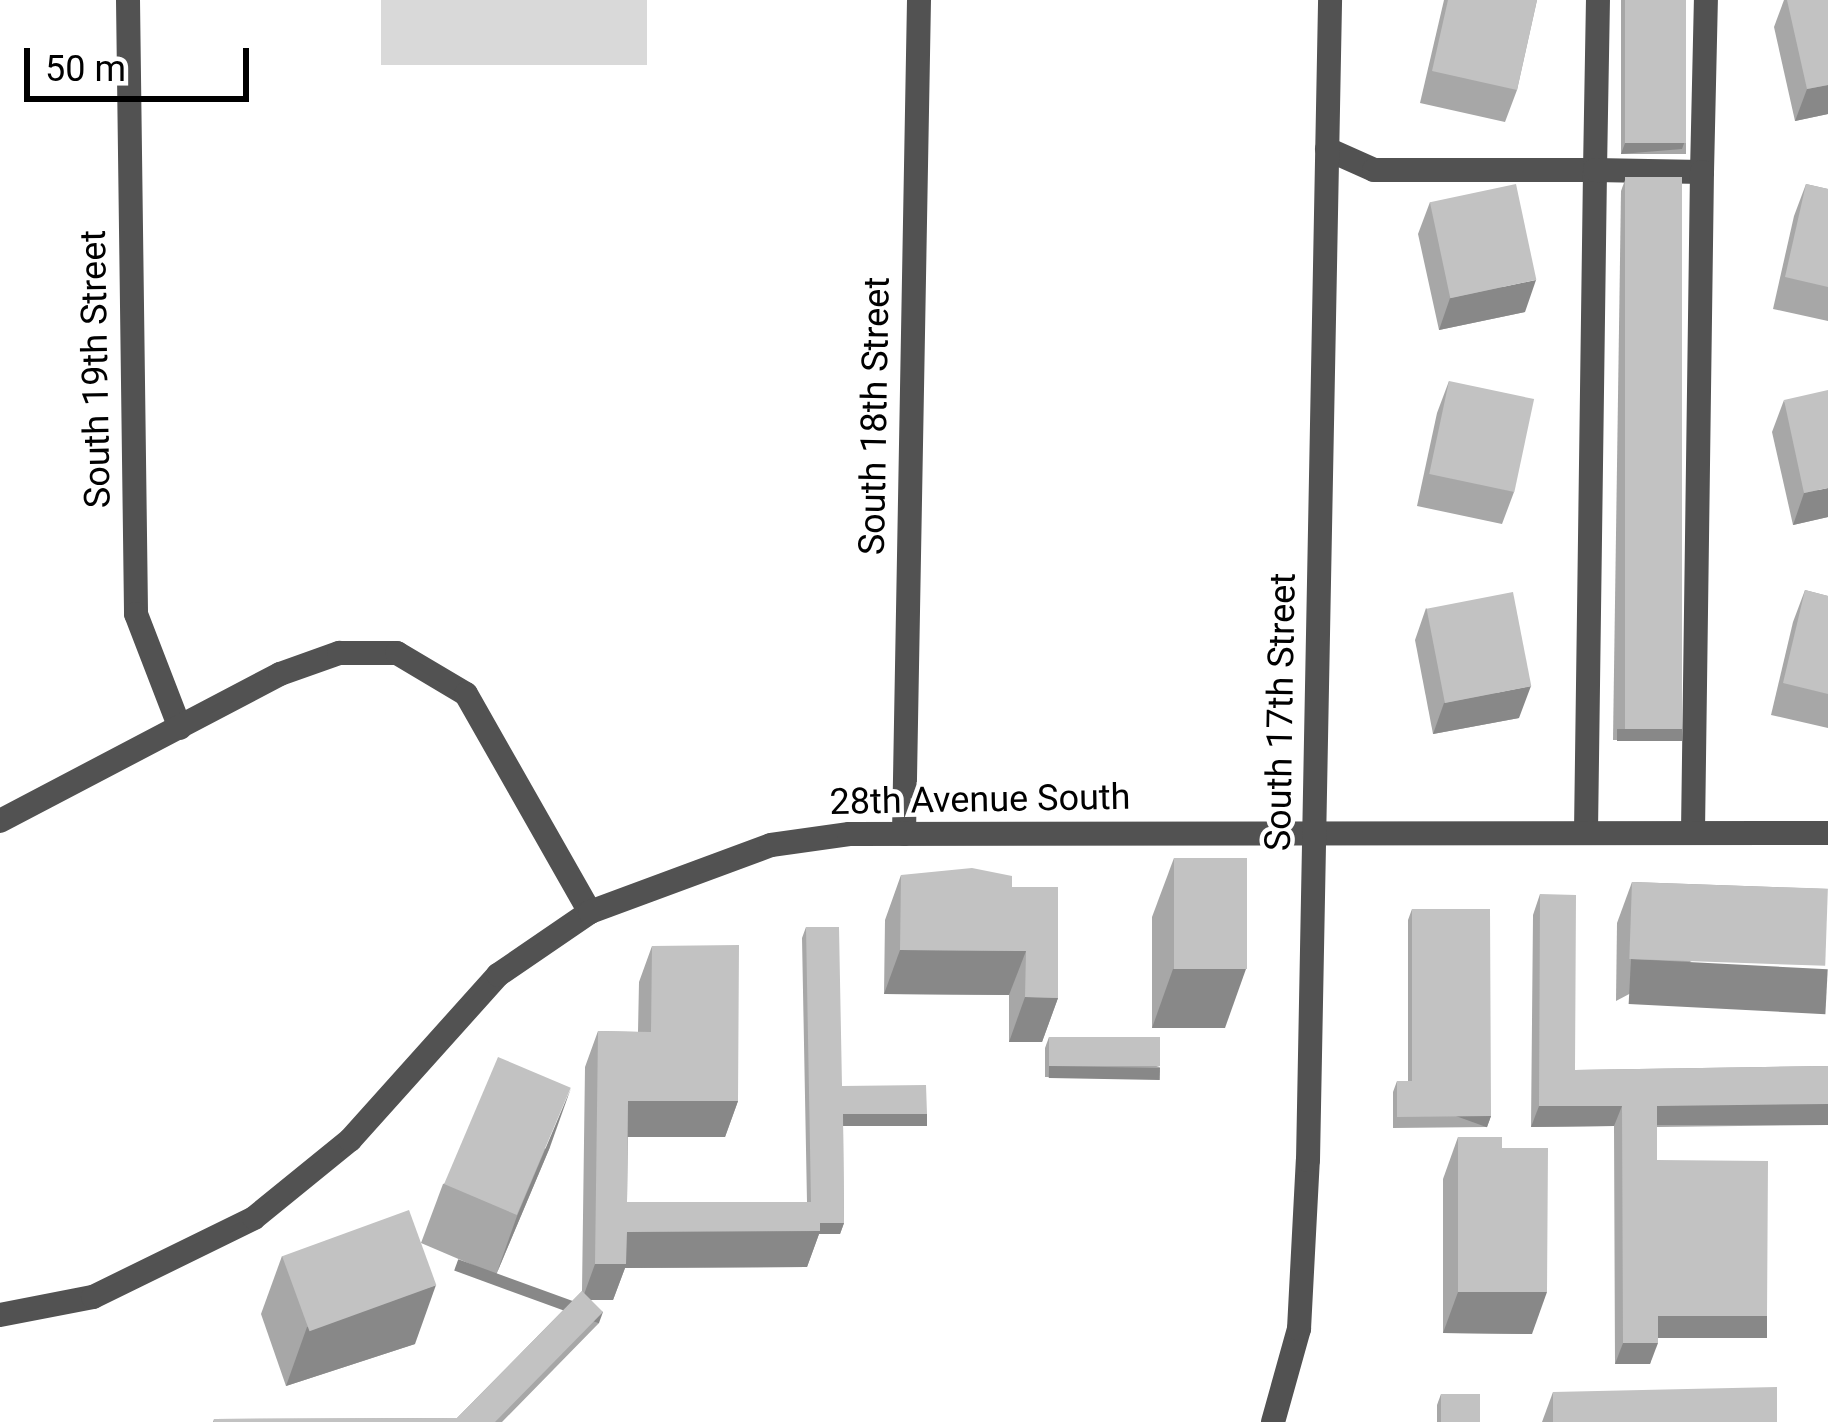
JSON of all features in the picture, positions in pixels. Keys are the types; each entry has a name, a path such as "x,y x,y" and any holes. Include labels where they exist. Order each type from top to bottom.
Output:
{"street":[{"name":"South 19th Street","path":"128,0 136,614 180,728"},
{"name":"South 18th Street","path":"904,834 919,0"},
{"name":"South 17th Street","path":"1273,1422 1299,1329 1315,831 1330,0"},
{"path":"1586,832 1598,0"},
{"path":"1693,832 1706,0"},
{"path":"1327,148 1374,170 1702,172"},
{"path":"0,820 339,652 397,653 433,669 466,694 590,912"},
{"name":"28th Avenue South","path":"0,1315 93,1297 254,1218 350,1140 460,1007 590,912 771,845 904,834 1828,833"}],"shaded area":[{"path":"381,0 647,0 647,65 381,65"}],"building":[{"path":"1448,0 1537,0 1517,90 1432,71"},
{"path":"1625,0 1686,0 1686,143 1625,143"},
{"path":"1787,0 1828,0 1828,85 1807,89"},
{"path":"1625,177 1682,177 1682,729 1625,729"},
{"path":"1516,184 1536,280 1450,298 1430,202"},
{"path":"1806,184 1828,189 1828,287 1785,277"},
{"path":"1449,381 1534,399 1514,492 1429,474"},
{"path":"1828,390 1828,488 1804,493 1784,400"},
{"path":"1805,590 1828,596 1828,694 1783,683"},
{"path":"1513,592 1531,686 1445,703 1427,609"},
{"path":"1174,858 1247,858 1247,969 1174,969"},
{"path":"972,868 1012,876 1012,887 1058,887 1058,998 1025,997 1026,951 900,950 901,875"},
{"path":"1632,882 1828,889 1825,966 1629,959"},
{"path":"1540,894 1576,895 1575,1070 1828,1066 1828,1104 1657,1106 1657,1160 1768,1161 1767,1316 1658,1316 1658,1343 1623,1343 1622,1106 1539,1106"},
{"path":"1412,909 1490,909 1491,1116 1397,1117 1397,1081 1412,1081"},
{"path":"806,927 839,927 842,1086 926,1085 927,1114 843,1114 844,1223 820,1223 820,1202 811,1202"},
{"path":"739,945 738,1101 628,1101 627,1202 820,1202 820,1231 627,1232 626,1264 595,1264 598,1031 651,1032 652,946"},
{"path":"1049,1037 1160,1037 1160,1066 1049,1066"},
{"path":"498,1057 571,1088 517,1215 444,1184"},
{"path":"1458,1137 1502,1137 1502,1148 1548,1148 1547,1292 1458,1292"},
{"path":"409,1210 436,1285 310,1331 282,1256"},
{"path":"582,1291 603,1312 495,1422 214,1422 457,1418"},
{"path":"1777,1387 1777,1422 1553,1422 1553,1392"},
{"path":"1441,1394 1480,1394 1480,1422 1441,1422"}]}
